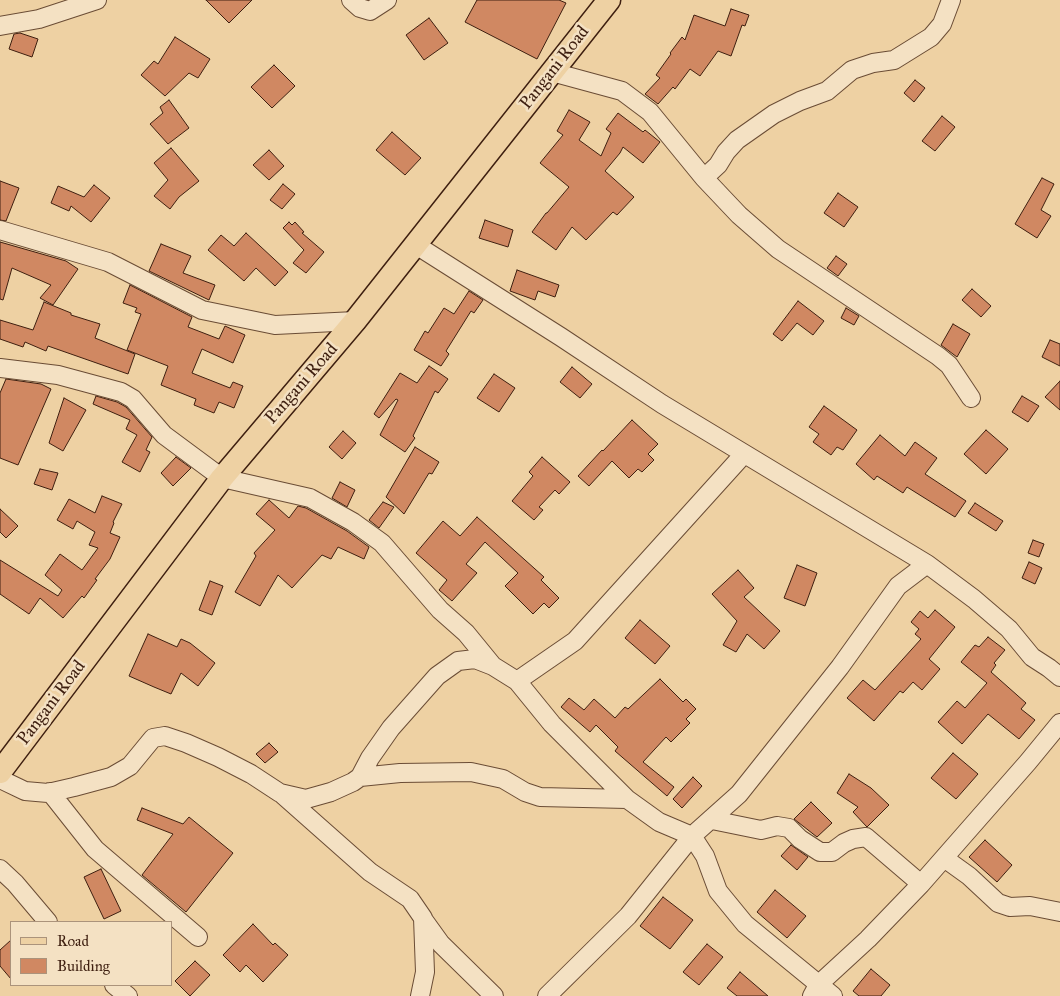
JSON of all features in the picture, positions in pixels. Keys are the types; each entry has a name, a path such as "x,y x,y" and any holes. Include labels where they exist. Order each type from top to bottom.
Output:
{"main road":[{"name":"Pangani Road","path":"0,772 222,478 356,321 609,0"}],"street":[{"path":"0,26 39,19 97,0"},
{"path":"351,0 360,8 370,11 387,0"},
{"path":"704,178 718,165 736,140 774,114 827,90 852,70 873,63 894,60 932,37 942,24 951,0"},
{"path":"552,72 622,92 650,112 704,178 739,215 778,248 949,365 971,398"},
{"path":"0,230 108,262 202,310 275,325 356,321"},
{"path":"416,245 662,404 927,564 981,605 1009,629 1032,657 1060,677"},
{"path":"0,368 58,375 121,392 133,399 164,435 222,478 310,498 353,522 382,543 440,610 466,633 493,666"},
{"path":"517,681 575,641 744,454"},
{"path":"548,996 628,916 692,836 739,794 840,667 898,586 927,564"},
{"path":"280,793 306,799 331,792 353,782 360,777 370,758 391,728 437,676 458,661 475,659 493,666 517,681 552,724 627,799 658,822 692,836 705,856 718,891 745,924 815,990 833,996"},
{"path":"815,990 921,884 1060,723"},
{"path":"0,779 26,791 50,792 111,777 130,766 153,738 165,736 218,757 251,774 280,793 370,872 410,899 441,944 494,996"},
{"path":"360,777 400,773 471,772 503,779 525,792 540,797 627,799"},
{"path":"50,792 96,849 198,937"},
{"path":"712,820 761,830 777,826 788,828 800,839 820,852 832,852 853,839 866,837 921,884"},
{"path":"944,858 969,876 998,904 1010,907 1030,906 1060,912"},
{"path":"0,869 15,882 47,921"},
{"path":"420,996 425,972 423,918"},
{"path":"115,986 128,996"}],"building":[{"path":"206,0 252,0 229,23"},
{"path":"477,0 559,0 566,3 537,59 465,22"},
{"path":"731,9 749,15 745,26 742,25 731,56 718,51 700,76 690,69 675,89 673,87 658,104 645,94 660,78 656,75 670,53 682,37 685,40 694,15 725,26"},
{"path":"429,18 448,43 424,60 406,35"},
{"path":"20,33 38,39 32,57 9,49 14,34"},
{"path":"175,37 210,59 198,78 189,73 165,96 141,75 154,61 158,64"},
{"path":"274,65 295,86 272,108 251,87"},
{"path":"915,80 925,88 914,102 904,93"},
{"path":"169,100 189,128 168,144 150,124 163,113 160,107"},
{"path":"569,110 590,122 579,140 601,156 611,133 606,129 618,113 660,142 643,163 623,147 605,171 634,197 617,215 613,212 586,240 572,227 556,250 532,232 569,187 540,163 563,135 557,131"},
{"path":"942,116 955,127 935,151 922,141"},
{"path":"392,132 421,158 405,175 376,150"},
{"path":"171,148 199,181 179,197 170,209 154,196 168,180 154,163"},
{"path":"269,150 284,166 269,180 253,165"},
{"path":"1042,178 1054,184 1041,210 1051,216 1037,238 1015,224"},
{"path":"0,181 19,188 6,221 0,220"},
{"path":"283,184 295,194 282,209 270,200"},
{"path":"94,185 110,198 91,222 71,206 69,211 51,203 58,186 84,197"},
{"path":"838,193 858,207 844,227 824,213"},
{"path":"485,220 513,230 508,247 479,238"},
{"path":"289,222 292,225 295,222 304,232 302,233 324,252 306,273 293,263 304,250 283,228"},
{"path":"246,233 288,272 275,286 256,268 244,281 208,250 221,235 234,246"},
{"path":"0,242 66,261 78,269 53,305 40,298 51,285 12,268 3,300 0,299"},
{"path":"161,244 191,256 183,273 215,285 209,300 149,271"},
{"path":"836,256 847,264 838,276 827,268"},
{"path":"517,270 559,285 555,297 538,291 535,300 510,291"},
{"path":"130,285 192,317 188,327 219,339 225,326 245,335 233,363 202,349 192,373 230,388 233,382 243,386 234,408 219,402 214,413 194,405 196,399 161,385 168,366 127,350 141,314 135,312 137,308 123,303"},
{"path":"972,289 991,306 981,317 962,300"},
{"path":"469,291 483,300 474,313 471,311 446,351 449,354 441,366 414,350 425,331 428,333 444,308 454,314"},
{"path":"798,301 824,321 813,335 797,323 782,341 773,334"},
{"path":"44,302 71,313 71,315 100,324 95,338 135,354 128,374 48,346 46,351 25,342 23,347 0,339 0,320 33,330"},
{"path":"846,308 859,316 854,325 841,318"},
{"path":"953,324 970,334 957,357 941,345"},
{"path":"1050,340 1060,344 1060,366 1042,357"},
{"path":"429,366 448,379 438,393 435,391 413,436 415,438 405,452 380,435 398,400 396,399 379,418 374,414 400,373 417,383"},
{"path":"572,367 592,384 580,398 560,382"},
{"path":"494,374 515,388 499,412 477,398"},
{"path":"6,379 41,384 51,389 18,465 0,458 0,393"},
{"path":"1060,381 1060,410 1045,397"},
{"path":"96,396 117,402 126,407 152,437 146,450 150,452 140,472 122,462 137,435 126,429 130,420 93,404"},
{"path":"1022,396 1039,406 1028,422 1012,412"},
{"path":"64,398 86,410 63,451 49,443"},
{"path":"824,406 857,430 843,450 837,447 831,455 813,442 819,434 809,427"},
{"path":"632,420 658,444 648,454 654,460 642,472 638,469 629,478 612,461 589,486 578,476"},
{"path":"986,430 1008,449 986,474 964,454"},
{"path":"343,431 356,443 342,459 329,447"},
{"path":"880,435 905,456 915,442 937,458 925,474 966,501 955,517 907,487 903,493 877,476 874,480 856,464"},
{"path":"415,447 439,462 432,474 429,473 404,514 386,497"},
{"path":"176,457 191,468 173,486 161,473"},
{"path":"542,457 570,482 559,494 555,490 539,507 543,510 534,520 512,501 533,476 529,472"},
{"path":"40,469 58,473 52,490 34,484"},
{"path":"340,482 355,490 347,507 332,498"},
{"path":"102,496 122,504 110,533 120,537 110,559 84,598 82,596 63,618 40,598 29,614 0,594 0,560 58,596 62,590 45,575 60,554 82,570 98,548 89,545 95,532 77,521 73,529 57,520 69,499 95,513"},
{"path":"269,500 289,518 298,506 306,508 347,531 369,547 364,559 338,547 331,559 322,555 292,588 278,575 260,606 235,592 256,556 254,553 275,530 256,514"},
{"path":"383,502 394,507 379,528 369,520"},
{"path":"975,503 1003,521 996,531 968,513"},
{"path":"0,509 18,526 6,538 0,532"},
{"path":"477,517 544,577 541,580 559,598 549,608 544,603 533,614 505,586 518,573 485,542 466,564 477,573 452,601 439,590 447,580 416,553 443,521 460,536"},
{"path":"1033,540 1044,544 1039,557 1028,553"},
{"path":"1029,562 1042,568 1035,584 1022,578"},
{"path":"797,565 817,573 805,606 784,598"},
{"path":"738,570 754,588 744,597 780,631 764,649 747,634 736,652 723,645 737,621 712,594"},
{"path":"210,581 223,586 212,615 199,610"},
{"path":"935,610 955,627 929,659 940,669 922,690 913,682 903,693 900,691 874,721 847,698 863,680 875,690 921,639 915,634 919,629 911,622 920,611 928,618"},
{"path":"640,620 670,646 655,664 625,638"},
{"path":"148,634 177,647 181,639 190,643 215,663 198,686 181,673 171,694 154,687 129,676"},
{"path":"988,637 1005,650 994,663 996,665 991,672 1026,703 1021,709 1035,720 1019,739 988,714 962,744 938,722 957,701 965,708 987,683 961,662 975,645 979,647"},
{"path":"660,679 683,702 686,699 696,709 686,719 690,723 671,742 666,737 643,762 674,787 667,796 615,751 618,747 596,725 590,732 561,707 569,698 584,710 594,699 615,718 625,707 628,709"},
{"path":"269,743 278,752 265,763 256,754"},
{"path":"953,753 978,774 956,799 931,778"},
{"path":"849,774 871,788 889,805 867,827 853,812 858,807 837,793"},
{"path":"693,777 702,786 682,808 673,799"},
{"path":"811,802 832,823 817,837 794,819"},
{"path":"142,808 183,824 189,817 233,853 186,912 142,875 173,834 137,820"},
{"path":"985,840 1012,865 997,882 969,857"},
{"path":"791,845 808,857 797,870 781,856"},
{"path":"101,869 121,911 104,919 84,877"},
{"path":"775,890 806,916 787,938 757,912"},
{"path":"663,897 693,920 670,949 640,926"},
{"path":"253,924 273,945 275,943 288,955 263,982 246,965 240,972 223,955"},
{"path":"10,941 10,978 0,966 0,950"},
{"path":"707,944 723,957 699,985 683,972"},
{"path":"195,961 210,975 190,996 175,981"},
{"path":"871,969 890,985 881,996 859,996 853,991"},
{"path":"740,972 768,996 737,996 727,988"}]}
